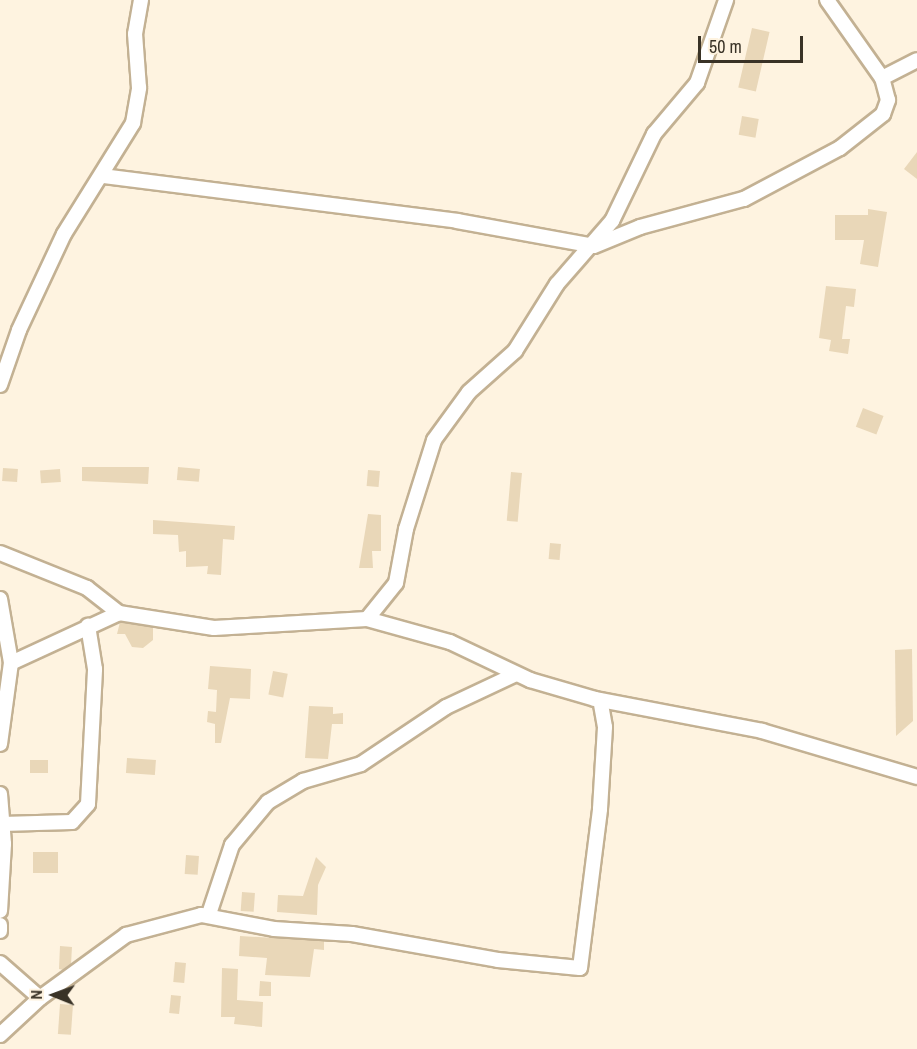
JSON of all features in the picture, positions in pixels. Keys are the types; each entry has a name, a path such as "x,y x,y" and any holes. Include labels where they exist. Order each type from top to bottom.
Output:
{"street":[{"path":"0,385 50,261 126,140 137,106 135,34 141,0"},
{"path":"367,619 396,583 405,529 434,440 469,392 515,351 557,284 594,246 625,198 654,134 697,83 726,0"},
{"path":"103,176 457,221 594,246 640,227 744,199 840,148 883,114 888,100 882,78 827,0"},
{"path":"882,78 917,60"},
{"path":"0,553 87,588 119,613 214,628 367,619 450,642 516,674 600,700 762,731 917,777"},
{"path":"0,599 11,663 0,744"},
{"path":"11,663 119,613"},
{"path":"1,816 72,822 88,804 95,669 88,626"},
{"path":"209,914 232,845 268,802 303,781 361,764 446,707 516,674"},
{"path":"0,1035 40,998 133,931 209,914 274,930 345,933 498,960 580,968 600,809 605,727 600,700"},
{"path":"0,794 0,911"},
{"path":"0,925 0,931"},
{"path":"0,963 40,998"}],"building":[{"path":"752,28 770,32 756,91 738,87"},
{"path":"742,116 759,119 755,138 739,135"},
{"path":"917,152 917,179 904,169"},
{"path":"868,209 887,212 878,267 860,264 864,240 835,240 835,215 868,215"},
{"path":"826,286 856,289 854,307 846,306 842,339 850,339 848,354 829,351 831,340 819,338"},
{"path":"863,408 884,416 876,435 856,427"},
{"path":"82,467 149,467 148,484 82,481"},
{"path":"178,467 200,469 199,482 177,480"},
{"path":"3,468 18,469 17,482 2,481"},
{"path":"60,469 61,482 41,483 40,470"},
{"path":"368,470 380,471 379,487 367,486"},
{"path":"511,472 522,473 518,522 507,521"},
{"path":"368,514 381,515 381,551 372,551 373,568 359,568"},
{"path":"153,520 235,526 234,540 223,539 221,575 207,574 208,566 186,567 186,551 179,552 178,535 153,534"},
{"path":"550,543 561,544 560,560 549,559"},
{"path":"120,622 153,627 153,640 143,648 132,647 125,634 117,634"},
{"path":"912,649 913,721 896,736 895,650"},
{"path":"210,666 251,669 250,699 230,698 221,743 215,743 215,724 207,722 208,711 216,712 217,690 208,689"},
{"path":"273,671 288,674 283,697 268,695"},
{"path":"309,706 333,707 333,714 343,713 343,724 332,724 328,759 305,758"},
{"path":"127,758 156,760 155,775 126,773"},
{"path":"30,760 48,760 48,773 30,773"},
{"path":"33,852 58,852 58,873 33,873"},
{"path":"186,855 199,856 198,875 185,874"},
{"path":"316,857 326,867 318,885 317,915 277,912 278,895 303,896"},
{"path":"242,892 255,893 254,912 241,911"},
{"path":"240,936 324,941 324,950 314,949 310,977 265,975 267,958 239,956"},
{"path":"60,946 72,947 71,964 64,970 59,969"},
{"path":"175,962 186,963 184,983 173,982"},
{"path":"222,968 238,969 237,1000 263,1002 262,1027 234,1024 235,1017 221,1017"},
{"path":"260,981 271,982 271,996 259,996"},
{"path":"171,995 181,996 179,1014 169,1013"},
{"path":"60,1004 73,1005 71,1035 58,1034"}]}
